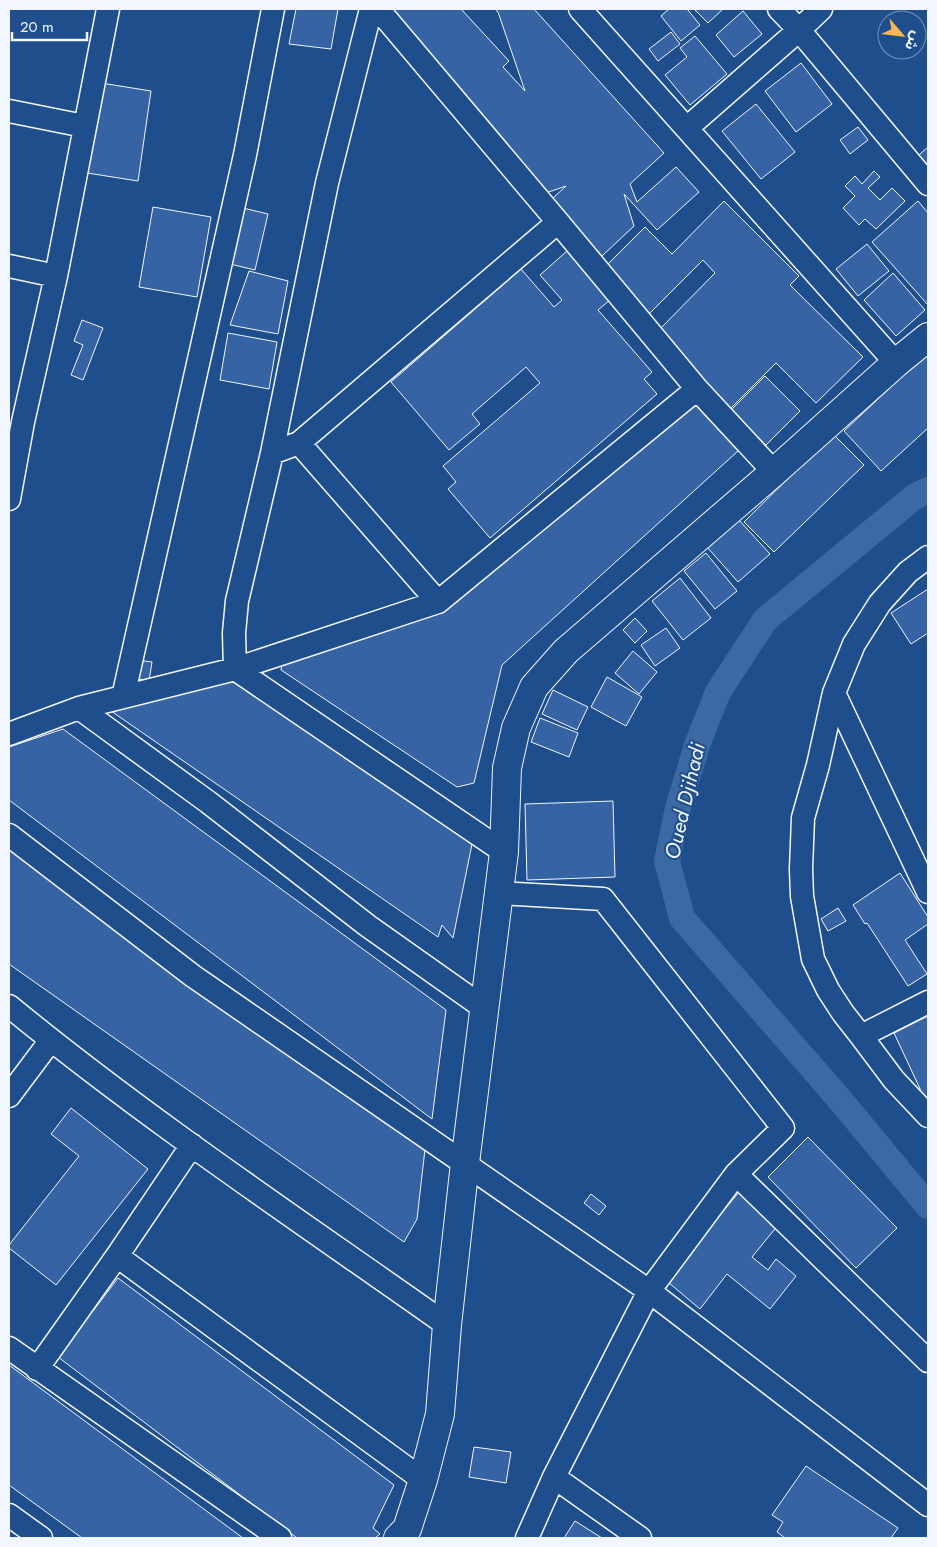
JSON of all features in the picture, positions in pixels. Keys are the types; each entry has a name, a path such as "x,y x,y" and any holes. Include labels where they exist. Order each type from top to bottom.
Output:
{"street":[{"path":"9,499 16,421 56,276 108,9"},
{"path":"123,697 242,164 273,9"},
{"path":"235,669 234,633 237,601 272,453 327,183 371,9"},
{"path":"378,9 697,390 774,472"},
{"path":"580,9 896,363"},
{"path":"779,9 799,30 928,184"},
{"path":"687,128 821,9"},
{"path":"9,111 84,126"},
{"path":"272,453 299,443 558,222"},
{"path":"9,266 56,276"},
{"path":"398,1538 407,1529 423,1480 440,1414 447,1325 464,1163 500,892 504,852 507,768 516,728 534,687 566,651 774,472 896,363 928,338"},
{"path":"9,734 79,708 235,669 438,602 697,390"},
{"path":"299,443 438,602"},
{"path":"928,557 908,572 880,603 854,644 834,693 804,818 800,869 802,896 813,959 828,990 843,1013 894,1080 928,1116"},
{"path":"235,669 504,852"},
{"path":"834,693 928,892"},
{"path":"79,708 208,802 368,926 484,1008"},
{"path":"9,835 193,976 648,1291 928,1505"},
{"path":"500,892 603,900 783,1128 736,1174 648,1291 554,1477 527,1538"},
{"path":"862,1036 928,1002"},
{"path":"9,1006 51,1040 192,1145 447,1325"},
{"path":"9,1096 51,1040"},
{"path":"37,1369 192,1145"},
{"path":"736,1174 928,1361"},
{"path":"117,1256 423,1480"},
{"path":"9,1348 280,1538"},
{"path":"554,1477 640,1538"},
{"path":"9,1515 41,1538"}],"building":[{"path":"296,9 338,9 331,49 289,44"},
{"path":"388,9 461,9 509,61 503,67 525,91 498,12 495,9 534,9 664,153 630,184 637,202 676,167 699,192 657,230 624,194 634,226 602,256 551,200 566,186 540,195"},
{"path":"669,9 687,9 700,25 681,41 661,16"},
{"path":"694,9 723,9 708,23"},
{"path":"743,11 762,34 734,57 716,35"},
{"path":"671,32 680,44 658,61 649,49"},
{"path":"695,36 727,74 690,105 665,75 687,57 680,48"},
{"path":"801,63 832,104 796,132 765,91"},
{"path":"95,82 151,91 138,181 81,172"},
{"path":"756,104 795,152 761,179 722,131"},
{"path":"858,127 868,140 850,154 840,140"},
{"path":"928,147 928,181 911,162"},
{"path":"874,171 880,177 868,188 880,200 892,188 905,201 876,229 865,219 859,225 843,208 855,196 845,186 855,176 862,184"},
{"path":"724,201 799,276 790,285 863,357 816,403 776,363 731,408 656,333 715,273 703,260 648,315 602,270 645,227 672,254"},
{"path":"918,201 928,213 928,305 872,242"},
{"path":"153,207 211,217 197,297 139,287"},
{"path":"243,208 268,214 255,270 230,264"},
{"path":"867,244 889,271 858,296 836,269"},
{"path":"567,251 610,300 598,310 652,372 644,379 657,394 490,538 448,489 456,482 443,466 540,383 526,367 472,414 480,424 449,450 391,382 521,269 554,307 562,300 540,275"},
{"path":"249,271 288,281 278,334 230,325"},
{"path":"893,273 925,310 896,336 864,300"},
{"path":"82,320 103,328 83,380 71,375 83,345 74,341"},
{"path":"228,333 277,342 269,389 220,380"},
{"path":"928,352 928,428 881,471 844,431"},
{"path":"765,376 800,411 766,445 731,410"},
{"path":"689,398 738,451 502,665 474,783 457,787 281,670 284,648 471,585"},
{"path":"833,434 864,465 774,552 744,522"},
{"path":"738,519 770,554 738,582 707,547"},
{"path":"706,553 737,591 715,609 684,571"},
{"path":"680,578 711,618 683,640 652,601"},
{"path":"928,589 928,633 911,644 891,613"},
{"path":"635,618 647,631 635,643 623,630"},
{"path":"666,628 680,648 655,666 641,645"},
{"path":"633,651 657,672 639,694 615,673"},
{"path":"137,660 152,662 149,681 133,678"},
{"path":"231,677 472,844 453,938 442,925 438,937 111,711"},
{"path":"607,677 642,697 626,726 591,707"},
{"path":"553,690 588,707 577,730 542,714"},
{"path":"540,718 578,733 569,757 531,742"},
{"path":"63,729 446,1010 432,1119 9,800 9,747"},
{"path":"613,801 615,877 527,880 525,804"},
{"path":"9,842 425,1149 417,1219 404,1242 9,964"},
{"path":"900,873 928,917 928,924 905,940 927,974 908,986 853,905"},
{"path":"838,908 846,921 828,931 821,919"},
{"path":"928,1016 928,1106 894,1033"},
{"path":"71,1108 148,1169 56,1285 9,1248 9,1245 79,1156 51,1134"},
{"path":"808,1137 897,1228 856,1268 768,1177"},
{"path":"739,1192 779,1224 752,1257 768,1270 776,1259 796,1276 770,1309 727,1274 700,1309 662,1277 715,1211 720,1215"},
{"path":"591,1194 606,1206 599,1215 584,1203"},
{"path":"118,1278 394,1485 373,1528 380,1534 375,1538 297,1538 58,1357"},
{"path":"9,1365 243,1538 82,1538 9,1485"},
{"path":"474,1447 511,1452 506,1483 469,1477"},
{"path":"806,1466 898,1528 891,1538 785,1538 777,1532 783,1522 772,1515"},
{"path":"575,1521 602,1538 564,1538"}],"waterway":[{"name":"Oued Djihadi","path":"928,490 914,497 765,620 718,692 697,745 678,808 667,861 682,918 841,1101 928,1206"}]}
